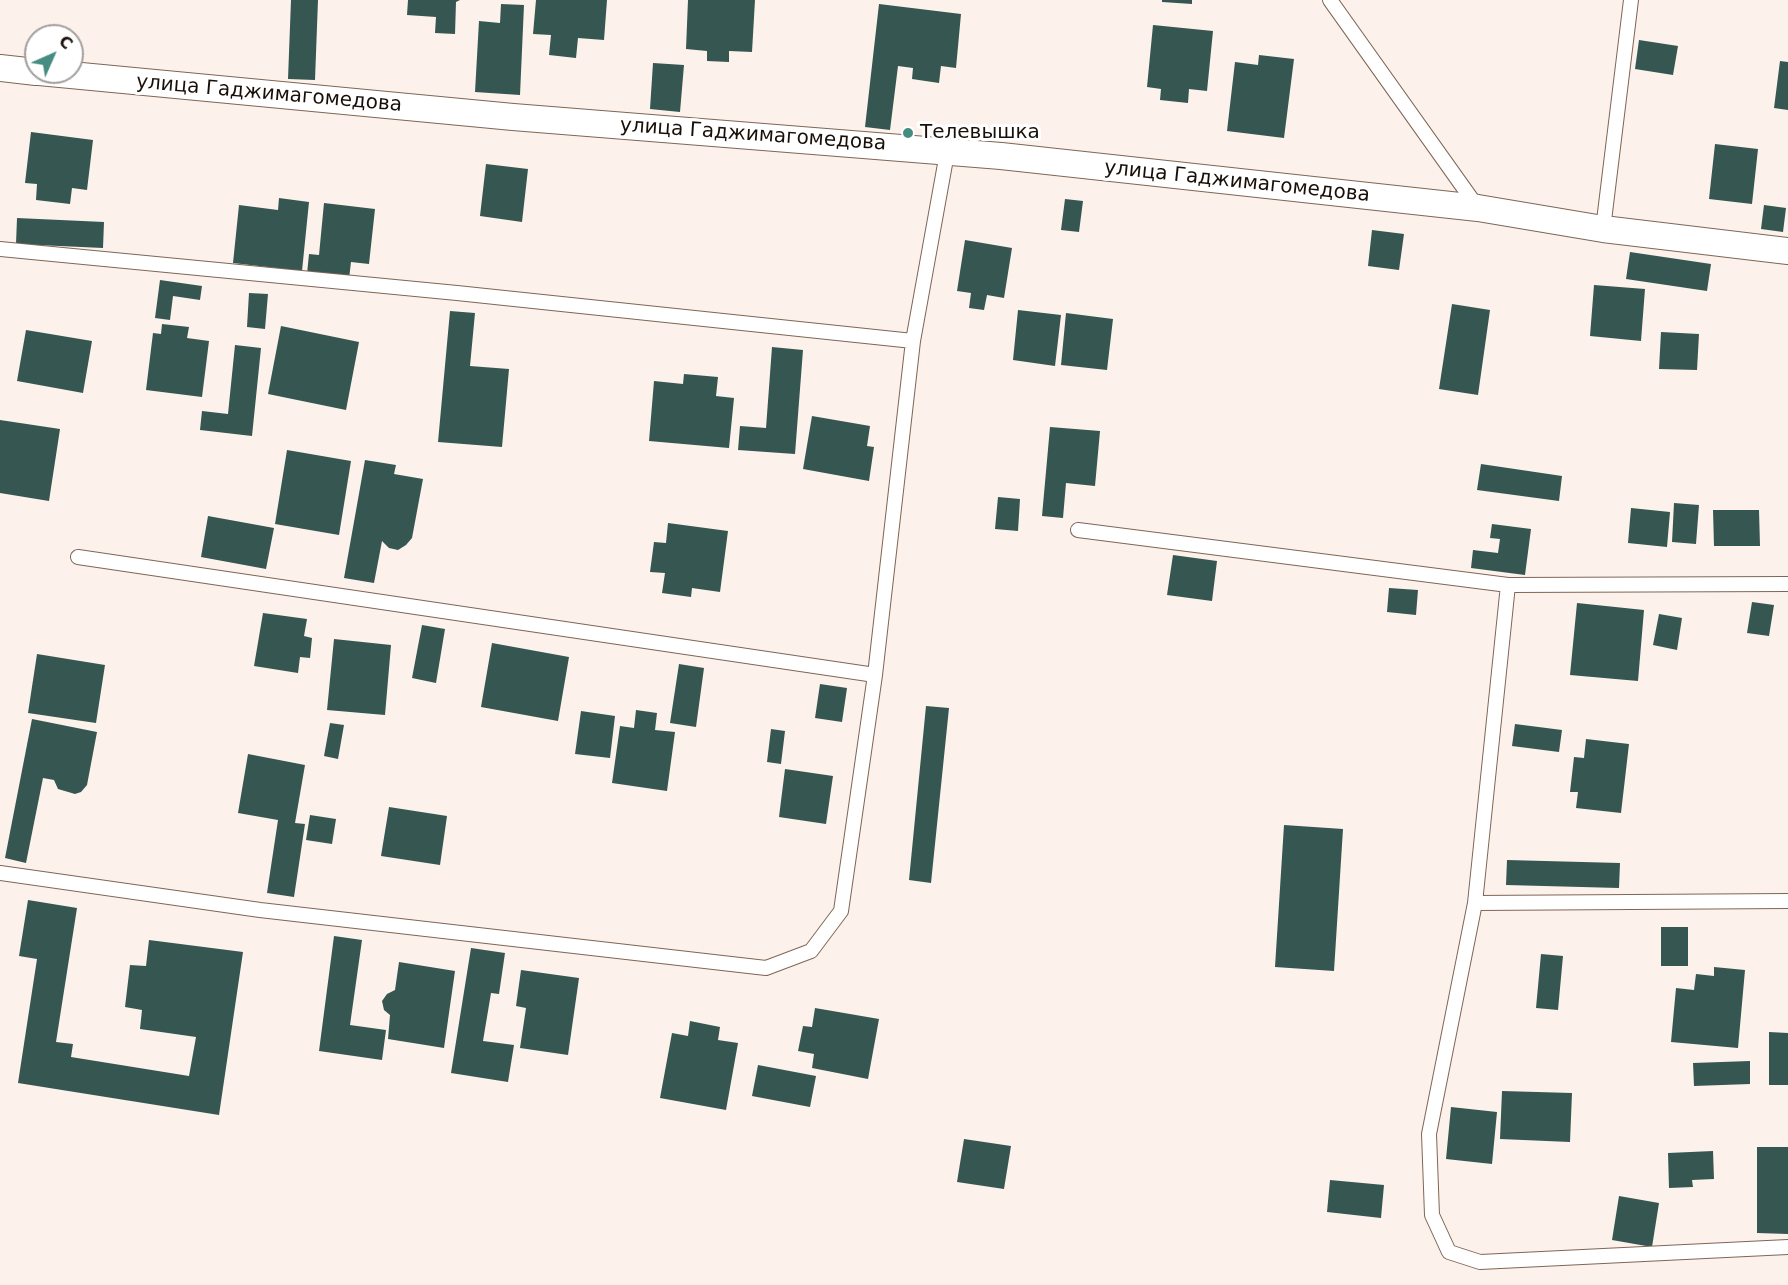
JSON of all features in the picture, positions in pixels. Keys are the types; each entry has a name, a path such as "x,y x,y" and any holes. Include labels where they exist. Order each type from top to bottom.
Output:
{"street":[{"name":"улица Гаджимагомедова","path":"0,68 24,71"},
{"name":"улица Гаджимагомедова","path":"84,76 513,117 1000,156 1478,208 1603,229 1788,251"}],"lane":[{"path":"1330,0 1478,208"},
{"path":"1603,229 1631,0"},
{"path":"0,873 260,910 766,968 811,951 841,911 875,675 914,341 947,153"},
{"path":"0,249 457,293 914,341"},
{"path":"1078,530 1508,585 1788,584"},
{"path":"78,556 875,675"},
{"path":"1508,585 1475,903 1429,1134 1432,1215 1449,1252 1480,1262 1788,1247"},
{"path":"1475,903 1788,901"}],"building":[{"path":"291,0 318,0 315,80 288,79"},
{"path":"408,0 460,0 456,2 455,34 435,33 436,17 407,15"},
{"path":"536,0 607,0 604,40 578,38 576,58 549,55 551,35 533,34"},
{"path":"688,0 755,0 752,52 729,51 729,62 707,61 707,51 686,49"},
{"path":"1162,0 1192,0 1192,4 1162,2"},
{"path":"501,4 524,5 520,95 475,92 479,21 500,23"},
{"path":"879,4 961,14 956,68 941,66 939,83 912,79 913,68 898,66 890,130 865,127"},
{"path":"1153,25 1213,31 1207,91 1189,89 1188,103 1160,100 1161,89 1147,87"},
{"path":"1639,40 1678,46 1673,75 1635,69"},
{"path":"1259,55 1294,59 1284,138 1227,131 1235,62 1258,65"},
{"path":"1780,61 1788,62 1788,110 1774,108"},
{"path":"653,63 684,65 680,112 650,109"},
{"path":"31,132 93,140 87,190 72,188 70,204 36,200 37,184 25,183"},
{"path":"1715,144 1758,149 1752,204 1709,199"},
{"path":"486,164 528,169 522,222 480,216"},
{"path":"279,198 309,202 302,271 233,263 239,205 278,210"},
{"path":"1065,199 1083,201 1079,232 1061,230"},
{"path":"324,203 375,209 369,264 351,262 349,279 307,274 309,254 319,255"},
{"path":"1764,205 1786,208 1783,232 1761,229"},
{"path":"17,218 104,222 103,248 16,244"},
{"path":"1372,230 1404,234 1399,270 1368,266"},
{"path":"965,240 1012,248 1004,298 987,295 984,310 969,308 971,293 957,291"},
{"path":"1630,252 1711,264 1707,291 1626,279"},
{"path":"160,280 202,286 200,300 173,296 170,320 155,318"},
{"path":"1594,285 1645,289 1641,341 1590,336"},
{"path":"249,293 268,294 265,329 247,327"},
{"path":"1452,304 1490,310 1478,395 1439,389"},
{"path":"1018,310 1061,315 1055,366 1013,360"},
{"path":"450,311 475,313 470,366 509,369 502,447 438,442"},
{"path":"1066,313 1113,319 1107,370 1061,365"},
{"path":"162,324 189,327 187,338 209,341 202,397 146,390 153,333 161,334"},
{"path":"281,326 359,342 346,410 268,394"},
{"path":"26,330 92,341 83,393 17,381"},
{"path":"1661,332 1699,334 1697,370 1659,369"},
{"path":"235,345 261,348 252,436 200,430 202,411 228,414"},
{"path":"772,347 803,350 795,454 738,450 740,426 766,428"},
{"path":"684,374 718,377 716,396 734,398 729,448 649,441 654,381 683,384"},
{"path":"812,416 870,426 867,446 874,447 869,481 803,469"},
{"path":"0,420 60,429 49,501 0,493"},
{"path":"1050,427 1100,431 1095,486 1066,483 1063,518 1042,516"},
{"path":"287,450 351,461 339,535 275,524"},
{"path":"365,460 396,465 394,474 423,479 412,538 398,550 389,548 382,541 374,583 344,578"},
{"path":"1481,464 1562,476 1559,501 1477,490"},
{"path":"998,497 1020,499 1018,531 995,529"},
{"path":"1674,503 1699,505 1696,544 1672,542"},
{"path":"1631,508 1670,512 1667,547 1628,543"},
{"path":"1713,510 1759,510 1760,546 1714,546"},
{"path":"208,516 274,528 266,569 201,557"},
{"path":"668,523 728,531 720,592 692,588 691,597 662,593 665,573 650,572 654,542 666,543"},
{"path":"1492,524 1531,529 1525,575 1471,568 1473,550 1498,553 1500,539 1490,538"},
{"path":"1173,555 1217,561 1212,601 1167,595"},
{"path":"1389,588 1418,590 1416,615 1387,612"},
{"path":"1752,602 1774,605 1769,636 1747,633"},
{"path":"1577,603 1644,610 1638,681 1570,675"},
{"path":"263,613 307,619 304,636 312,638 310,658 300,657 298,673 254,666"},
{"path":"1659,614 1682,618 1677,650 1653,645"},
{"path":"422,625 445,629 436,683 412,678"},
{"path":"334,639 391,645 385,715 327,710"},
{"path":"492,643 569,657 558,721 481,707"},
{"path":"37,654 105,665 96,723 28,713"},
{"path":"679,664 704,668 696,727 670,723"},
{"path":"820,684 847,688 842,722 815,718"},
{"path":"926,706 949,708 931,883 909,880"},
{"path":"636,710 657,713 655,730 675,732 667,791 612,783 620,726 634,728"},
{"path":"581,711 615,716 610,758 575,754"},
{"path":"32,719 97,732 87,785 81,792 75,794 58,789 54,780 43,778 26,863 5,858"},
{"path":"330,723 344,725 338,759 324,756"},
{"path":"1515,724 1562,730 1559,752 1512,746"},
{"path":"771,729 785,731 781,764 767,762"},
{"path":"1586,739 1629,744 1621,813 1576,808 1578,792 1570,792 1574,757 1584,758"},
{"path":"248,754 305,765 295,823 305,824 294,897 267,893 278,820 238,813"},
{"path":"785,769 833,776 826,824 779,817"},
{"path":"389,807 447,816 440,865 381,856"},
{"path":"310,815 336,819 332,844 306,840"},
{"path":"1284,825 1343,829 1334,971 1275,967"},
{"path":"1507,860 1620,863 1619,888 1506,885"},
{"path":"28,900 77,908 56,1042 73,1044 71,1057 189,1076 196,1037 140,1029 142,1010 125,1007 130,965 146,966 149,940 243,952 219,1115 18,1083 37,959 19,956"},
{"path":"1661,927 1688,927 1688,966 1661,966"},
{"path":"334,936 362,940 350,1025 386,1030 382,1060 319,1051"},
{"path":"471,948 505,953 499,994 491,993 483,1041 514,1045 508,1082 451,1073"},
{"path":"1541,954 1563,956 1558,1010 1536,1008"},
{"path":"399,962 455,971 444,1048 388,1039 390,1015 384,1010 382,1001 387,994 395,990"},
{"path":"1714,967 1745,970 1738,1048 1671,1042 1676,988 1694,990 1696,974 1714,976"},
{"path":"521,970 579,978 568,1055 520,1048 526,1008 516,1006"},
{"path":"815,1008 879,1019 868,1079 812,1068 814,1054 798,1051 803,1026 812,1027"},
{"path":"690,1021 720,1027 718,1040 738,1043 726,1110 660,1098 672,1033 688,1036"},
{"path":"1769,1032 1788,1033 1788,1085 1769,1085"},
{"path":"1750,1061 1750,1084 1694,1086 1693,1063"},
{"path":"758,1065 816,1076 810,1107 752,1096"},
{"path":"1502,1091 1572,1093 1570,1142 1500,1139"},
{"path":"1451,1107 1497,1112 1492,1164 1446,1159"},
{"path":"964,1139 1011,1146 1004,1189 957,1182"},
{"path":"1757,1147 1788,1147 1788,1234 1757,1233"},
{"path":"1713,1151 1714,1179 1692,1180 1693,1187 1669,1188 1668,1153"},
{"path":"1330,1180 1384,1185 1381,1218 1327,1212"},
{"path":"1619,1196 1659,1203 1652,1247 1612,1240"}],"place":[{"name":"Телевышка","path":"908,133"}]}
